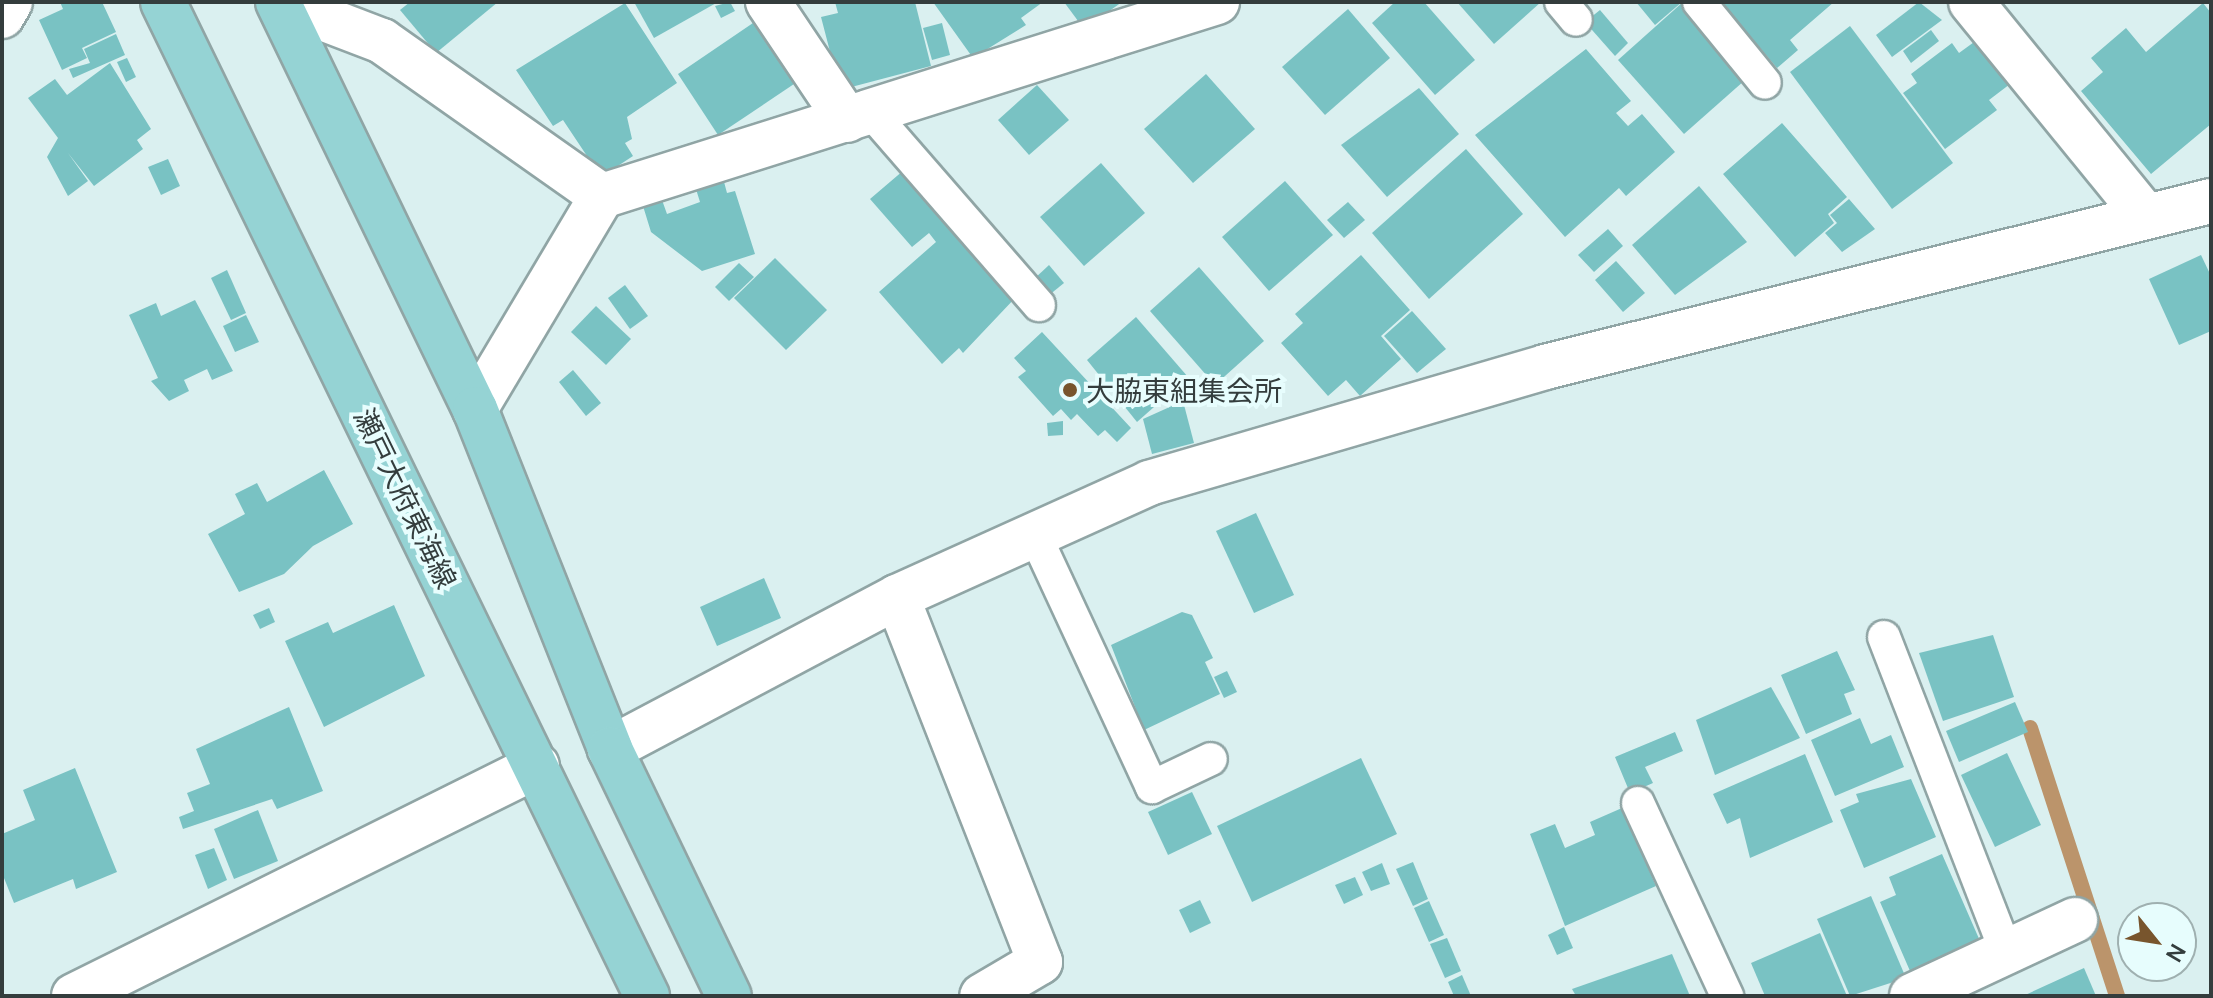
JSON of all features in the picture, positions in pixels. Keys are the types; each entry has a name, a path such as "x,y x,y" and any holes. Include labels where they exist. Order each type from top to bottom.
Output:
{"main road":[{"name":"瀬戸大府東海線","path":"163,2 647,996"},
{"path":"279,2 475,409 610,749 729,996"}],"street":[{"path":"2,16 10,2"},
{"path":"279,2 382,41 602,196"},
{"path":"768,2 859,116"},
{"path":"475,409 602,196 1217,2"},
{"path":"1971,2 2145,215"},
{"path":"610,749 897,597 1149,483 1545,367 2211,201"},
{"path":"897,597 1040,962 982,996"},
{"path":"74,996 149,981 537,766"},
{"path":"1912,996 2075,920"}],"lane":[{"path":"1699,2 1765,83"},
{"path":"859,116 1039,305"},
{"path":"1035,535 1152,787 1211,759"},
{"path":"1884,637 2006,952"},
{"path":"1638,803 1727,996"}],"building":[{"path":"60,2 102,2 116,32 82,48 87,58 62,70 39,20 63,9"},
{"path":"410,2 498,2 436,53 400,10"},
{"path":"634,2 718,2 654,38"},
{"path":"730,2 735,11 721,18 715,6"},
{"path":"835,2 915,2 931,66 840,90 821,17 838,13"},
{"path":"933,2 1043,2 1021,18 1026,25 973,58"},
{"path":"1064,2 1122,2 1084,29"},
{"path":"1395,2 1424,2 1475,60 1435,95 1372,23"},
{"path":"1457,2 1541,2 1494,44"},
{"path":"1636,2 1682,2 1655,25"},
{"path":"1683,2 1753,73 1684,134 1618,60"},
{"path":"1721,2 1834,2 1790,40 1798,50 1777,68"},
{"path":"1919,2 1942,20 1892,57 1876,35"},
{"path":"625,3 677,83 627,117 632,139 625,143 633,156 601,177 563,120 553,126 516,70"},
{"path":"2203,3 2211,13 2211,124 2151,174 2081,91 2103,72 2091,58 2126,28 2146,52"},
{"path":"1348,9 1390,58 1325,115 1282,67"},
{"path":"1600,10 1628,43 1615,56 1585,22"},
{"path":"753,23 794,84 718,135 678,74"},
{"path":"942,23 950,55 932,60 923,28"},
{"path":"1850,26 1953,163 1892,209 1790,72"},
{"path":"1931,30 1939,41 1911,63 1903,51"},
{"path":"116,34 125,55 73,78 69,69 90,63 84,49"},
{"path":"1981,37 2014,81 1989,100 1997,110 1945,149 1903,93 1917,83 1911,74 1952,43 1959,53"},
{"path":"1586,49 1631,101 1616,113 1628,126 1642,114 1675,152 1626,196 1619,188 1565,237 1475,135"},
{"path":"127,58 136,77 126,82 117,62"},
{"path":"110,63 151,129 137,140 143,149 94,186 68,153 88,181 68,196 47,157 58,138 28,98 55,79 67,95"},
{"path":"1206,74 1255,129 1193,183 1144,129"},
{"path":"1037,85 1069,120 1029,155 998,120"},
{"path":"1419,88 1459,134 1387,197 1341,145"},
{"path":"1782,123 1847,197 1828,214 1834,223 1795,257 1723,174"},
{"path":"1466,149 1523,214 1429,299 1372,233"},
{"path":"168,159 180,186 161,195 148,167"},
{"path":"1101,163 1145,213 1084,266 1040,217"},
{"path":"904,170 1016,297 963,353 959,348 942,364 879,292 936,242 929,233 912,247 870,199"},
{"path":"723,178 727,193 735,191 755,254 702,271 651,232 643,206 662,200 667,214 700,202 695,186"},
{"path":"1285,181 1333,235 1269,291 1222,237"},
{"path":"1699,186 1747,242 1675,295 1632,245"},
{"path":"1849,199 1875,229 1842,252 1825,233 1837,223 1830,215"},
{"path":"1348,202 1365,220 1344,238 1327,220"},
{"path":"1608,229 1623,246 1594,272 1578,255"},
{"path":"1361,255 1410,310 1381,336 1401,359 1360,396 1346,380 1328,396 1281,343 1303,323 1295,314"},
{"path":"2201,255 2211,276 2211,331 2179,345 2149,279"},
{"path":"775,258 827,310 786,350 734,298"},
{"path":"1616,261 1645,293 1623,312 1595,280"},
{"path":"739,263 754,277 729,301 715,287"},
{"path":"1049,265 1064,283 1048,296 1033,280"},
{"path":"1199,267 1264,341 1215,385 1150,311"},
{"path":"227,270 246,313 231,320 211,278"},
{"path":"625,285 648,316 630,329 608,298"},
{"path":"195,300 233,371 212,380 207,369 184,380 189,391 169,401 151,381 158,378 129,315 156,303 161,316"},
{"path":"596,306 631,339 606,365 571,332"},
{"path":"1412,311 1446,349 1417,373 1384,336"},
{"path":"246,315 259,342 235,352 223,326"},
{"path":"1136,317 1188,377 1137,422 1087,360"},
{"name":"大脇東組集会所","path":"1042,332 1131,428 1117,442 1105,430 1098,436 1077,414 1071,420 1061,409 1053,416 1018,377 1026,371 1014,358"},
{"path":"573,370 601,403 586,416 559,382"},
{"path":"1183,401 1194,443 1152,454 1143,419"},
{"path":"1063,421 1063,435 1048,436 1047,423"},
{"path":"324,470 353,524 313,546 284,574 239,592 208,534 245,514 235,494 257,483 267,502"},
{"path":"1256,513 1294,595 1254,613 1216,531"},
{"path":"764,578 781,618 717,646 700,607"},
{"path":"394,605 425,676 324,727 285,641 328,622 333,633"},
{"path":"269,608 275,622 260,629 253,615"},
{"path":"1182,612 1192,615 1213,658 1205,662 1220,694 1144,730 1111,645"},
{"path":"1993,635 2014,697 1943,721 1919,653"},
{"path":"1837,651 1855,690 1844,694 1852,714 1806,734 1781,675"},
{"path":"1227,671 1237,692 1224,698 1214,677"},
{"path":"1771,687 1800,738 1715,775 1696,720"},
{"path":"2015,702 2028,732 1959,762 1946,731"},
{"path":"289,707 323,791 277,809 272,799 183,829 179,817 194,811 187,793 210,784 196,749"},
{"path":"1860,718 1871,744 1891,735 1904,767 1835,796 1811,740"},
{"path":"1675,732 1683,751 1645,767 1653,783 1630,793 1615,757"},
{"path":"2007,753 2041,825 1995,847 1961,775"},
{"path":"1805,754 1833,822 1750,858 1740,818 1727,824 1713,794"},
{"path":"1361,758 1397,834 1252,902 1217,826"},
{"path":"75,768 117,872 76,889 73,879 14,903 2,873 2,834 35,820 23,790"},
{"path":"1911,779 1936,837 1864,868 1840,810 1859,802 1856,794"},
{"path":"1192,792 1212,834 1168,855 1148,812"},
{"path":"1622,808 1656,886 1565,926 1530,834 1555,824 1565,848 1595,835 1590,822"},
{"path":"258,810 278,861 234,879 214,829"},
{"path":"214,848 227,880 208,889 195,855"},
{"path":"1942,854 1980,941 1910,971 1880,902 1896,895 1889,877"},
{"path":"1413,862 1428,899 1413,906 1396,869"},
{"path":"1382,863 1390,884 1371,891 1362,872"},
{"path":"1355,877 1363,895 1344,904 1335,885"},
{"path":"1871,896 1906,978 1850,996 1817,919"},
{"path":"1200,900 1211,923 1190,933 1179,910"},
{"path":"1429,901 1444,935 1429,942 1414,908"},
{"path":"1564,927 1573,948 1557,955 1548,935"},
{"path":"1820,933 1847,996 1765,996 1751,963"},
{"path":"1447,938 1461,971 1445,978 1430,944"},
{"path":"1672,954 1690,996 1576,996 1572,989"},
{"path":"2084,968 2096,996 2023,996"},
{"path":"1462,975 1471,996 1454,996 1448,982"}],"waterway":[{"path":"2030,728 2117,996"}],"place":[{"name":"大脇東組集会所","path":"1070,390"}]}
